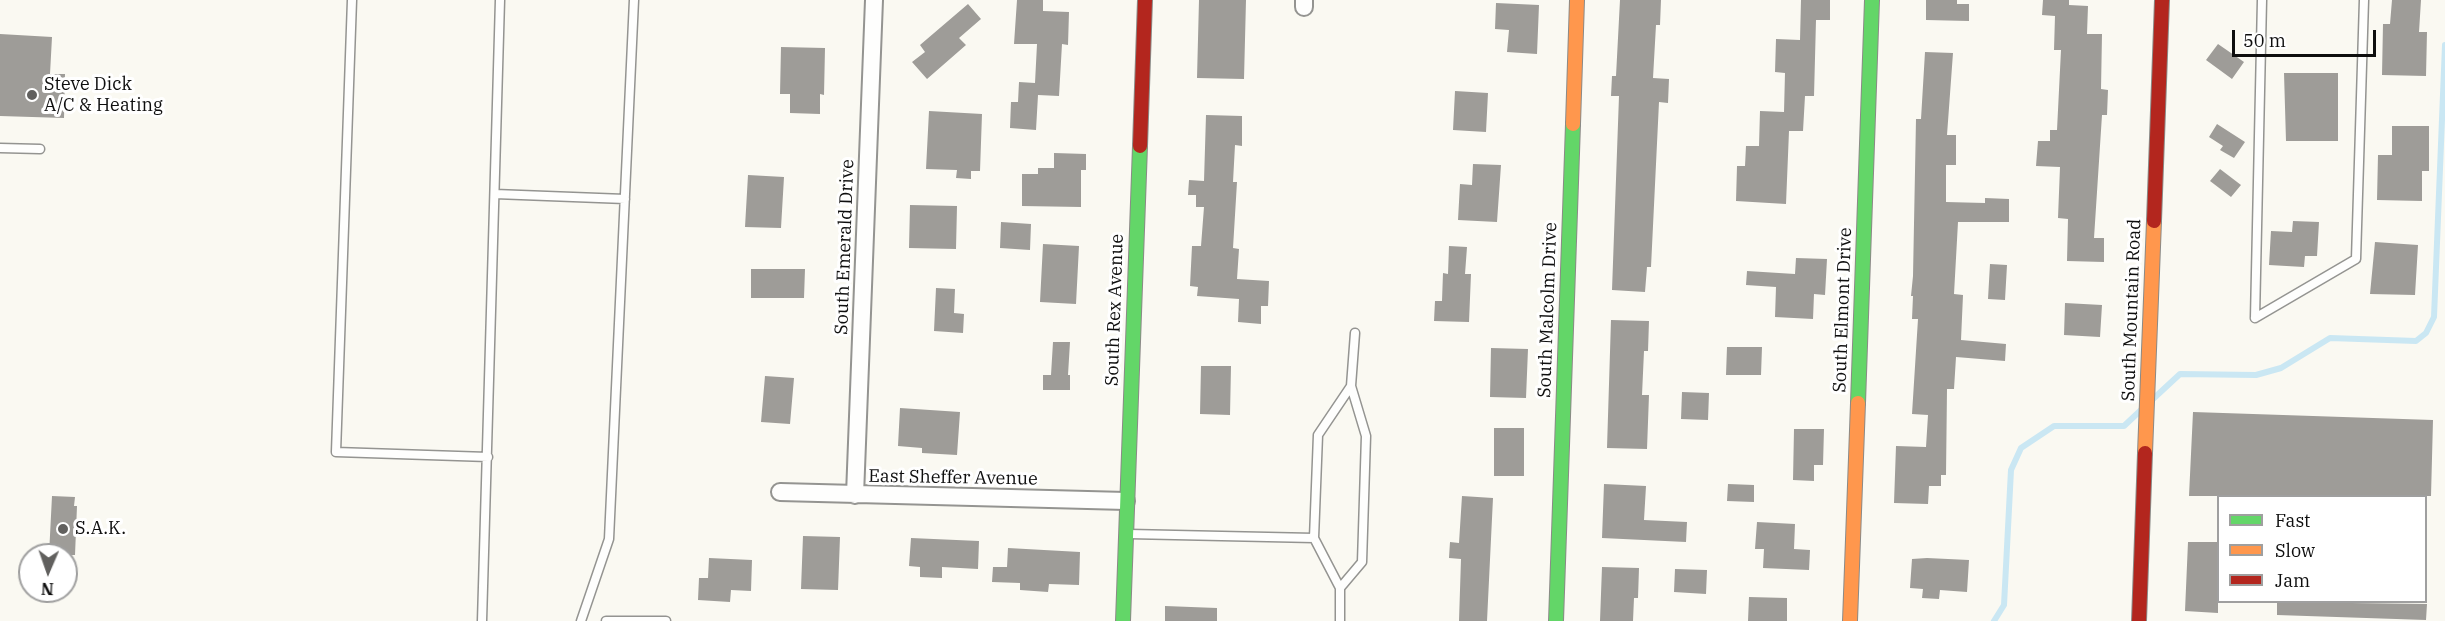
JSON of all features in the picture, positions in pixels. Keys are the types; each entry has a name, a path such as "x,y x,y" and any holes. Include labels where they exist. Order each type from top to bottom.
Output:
{"street":[{"name":"South Emerald Drive","path":"855,495 874,0"},
{"name":"South Rex Avenue","path":"1123,621 1144,0"},
{"name":"South Malcolm Drive","path":"1556,621 1577,0"},
{"name":"South Elmont Drive","path":"1850,621 1872,0"},
{"name":"South Mountain Road","path":"2139,621 2162,0"},
{"name":"East Sheffer Avenue","path":"780,492 1126,501"}],"lane":[{"path":"352,0 336,452 488,457"},
{"path":"482,621 500,0"},
{"path":"581,621 609,539 634,0"},
{"path":"2262,0 2255,318 2356,259 2364,0"},
{"path":"0,148 40,149"},
{"path":"495,194 625,199"},
{"path":"1340,588 1362,562 1366,436 1351,386 1354,333"},
{"path":"1340,621 1340,588 1314,538 1318,435 1351,386"},
{"path":"1125,534 1314,538"},
{"path":"606,621 666,621"}],"building":[{"path":"1017,0 1043,0 1043,11 1069,12 1068,45 1062,44 1059,96 1038,95 1036,130 1010,128 1011,102 1018,102 1019,82 1035,83 1037,44 1014,44"},
{"path":"1199,0 1246,0 1244,79 1197,78"},
{"path":"1620,0 1661,0 1660,25 1656,25 1653,78 1669,79 1668,103 1659,102 1651,267 1647,267 1645,292 1612,290 1619,96 1611,96 1612,76 1616,76"},
{"path":"1801,0 1830,0 1830,20 1816,20 1814,96 1805,96 1803,131 1789,131 1786,204 1736,201 1737,166 1745,166 1746,146 1759,146 1760,111 1784,112 1785,73 1775,72 1776,39 1800,40"},
{"path":"1926,0 1957,0 1957,4 1969,4 1969,21 1926,20"},
{"path":"2043,0 2069,0 2069,5 2088,6 2087,34 2102,34 2101,89 2108,90 2107,115 2102,115 2094,238 2104,238 2104,262 2067,261 2068,219 2058,218 2060,167 2036,166 2038,141 2050,141 2050,130 2057,130 2061,50 2054,50 2055,16 2042,15"},
{"path":"2392,0 2421,0 2419,32 2427,32 2426,76 2382,75 2383,24 2390,24"},
{"path":"1496,3 1539,5 1537,54 1507,52 1509,30 1495,29"},
{"path":"968,4 981,19 959,38 966,45 927,79 912,62 925,52 920,45"},
{"path":"0,34 52,37 50,74 65,74 64,118 0,116"},
{"path":"2218,44 2244,62 2232,79 2206,60"},
{"path":"781,47 825,48 824,95 820,94 820,114 790,113 790,94 780,94"},
{"path":"1925,52 1953,53 1947,135 1956,135 1956,165 1946,165 1946,202 1985,203 1985,198 2009,199 2009,222 1958,222 1954,294 1963,295 1961,340 2006,344 2005,361 1956,357 1954,389 1947,389 1946,475 1941,475 1941,486 1929,486 1928,504 1894,503 1896,446 1926,447 1928,415 1912,414 1918,319 1912,319 1913,296 1911,296 1916,119 1921,119"},
{"path":"2284,73 2338,73 2338,141 2286,141"},
{"path":"1455,91 1488,93 1486,132 1453,130"},
{"path":"929,111 982,114 980,171 971,171 971,179 956,178 957,170 926,169"},
{"path":"1206,115 1242,116 1242,146 1235,145 1233,182 1237,182 1233,248 1239,249 1237,279 1269,281 1268,306 1261,306 1261,324 1238,322 1239,299 1197,296 1198,287 1190,286 1192,246 1201,246 1204,207 1196,207 1196,195 1188,195 1189,180 1204,181"},
{"path":"2217,124 2245,142 2234,158 2220,150 2223,146 2209,137"},
{"path":"2392,126 2429,126 2429,171 2422,171 2422,201 2377,200 2378,155 2392,155"},
{"path":"1054,153 1086,154 1086,170 1081,170 1081,207 1022,206 1022,174 1038,174 1038,168 1054,168"},
{"path":"1473,164 1501,165 1497,222 1458,220 1460,184 1472,185"},
{"path":"2220,169 2241,185 2231,197 2210,181"},
{"path":"748,175 784,177 781,228 745,227"},
{"path":"910,205 957,206 956,249 909,248"},
{"path":"2293,221 2319,222 2317,256 2305,256 2304,267 2269,265 2271,231 2292,232"},
{"path":"1001,222 1031,224 1030,250 1000,248"},
{"path":"2375,242 2418,245 2415,295 2370,294"},
{"path":"1043,244 1079,246 1076,304 1040,302"},
{"path":"1449,246 1467,247 1465,274 1471,274 1469,322 1434,321 1435,301 1442,301 1443,273 1448,274"},
{"path":"1796,258 1827,259 1825,295 1814,294 1813,319 1775,317 1776,287 1746,285 1747,271 1795,274"},
{"path":"1990,264 2007,265 2005,300 1988,299"},
{"path":"751,269 805,269 804,298 751,298"},
{"path":"936,288 955,289 954,313 964,314 963,333 934,331"},
{"path":"2065,303 2102,305 2100,337 2064,335"},
{"path":"1611,320 1649,321 1648,351 1644,351 1642,395 1649,395 1647,449 1607,448"},
{"path":"1053,342 1070,342 1068,375 1070,375 1070,390 1043,390 1043,375 1051,375"},
{"path":"1727,347 1762,347 1761,375 1726,375"},
{"path":"1491,348 1528,349 1526,398 1490,397"},
{"path":"1201,366 1231,366 1230,415 1200,414"},
{"path":"765,376 794,378 790,424 761,422"},
{"path":"1682,392 1709,393 1708,420 1681,419"},
{"path":"900,408 960,412 957,455 922,453 922,448 898,446"},
{"path":"2193,412 2433,420 2431,496 2189,496"},
{"path":"1494,428 1524,428 1524,476 1494,476"},
{"path":"1794,429 1824,429 1823,465 1814,465 1814,481 1793,480"},
{"path":"1604,484 1646,486 1644,520 1687,522 1686,542 1602,538"},
{"path":"1728,484 1754,485 1754,502 1727,501"},
{"name":"S.A.K.","path":"52,496 75,497 74,506 77,506 75,543 50,543"},
{"path":"1462,496 1493,498 1487,621 1459,621 1461,559 1449,558 1450,542 1459,543"},
{"path":"1757,522 1795,524 1794,549 1810,550 1809,570 1763,568 1764,549 1755,549"},
{"path":"803,536 840,537 838,590 801,589"},
{"path":"911,538 979,541 978,569 942,567 942,578 920,577 920,567 909,566"},
{"path":"2188,542 2217,542 2218,613 2185,611"},
{"path":"1008,548 1080,552 1079,585 1049,584 1048,592 1020,590 1020,583 992,582 993,567 1007,567"},
{"path":"709,558 752,560 751,591 731,590 730,602 698,600 699,578 708,578"},
{"path":"1912,559 1969,560 1967,592 1940,590 1939,599 1922,598 1923,589 1910,588"},
{"path":"1602,567 1639,568 1638,598 1634,598 1633,621 1600,621"},
{"path":"1675,569 1707,570 1706,594 1674,592"},
{"path":"1749,597 1787,598 1787,621 1748,621"},
{"path":"2277,603 2427,604 2426,620 2277,615"},
{"path":"1165,606 1217,608 1217,621 1165,621"}],"waterway":[{"path":"2153,399 2180,374 2256,375 2281,368 2330,338 2416,341 2426,333 2434,317 2445,45"},
{"path":"1994,621 2004,605 2011,470 2021,448 2054,426 2124,426 2141,410"}],"traffic: fast":[{"path":"1858,403 1872,0"},
{"path":"1556,621 1573,124"},
{"path":"1123,621 1140,146"}],"traffic: slow":[{"path":"1573,124 1577,0"},
{"path":"2145,453 2154,221"},
{"path":"1850,621 1858,403"}],"traffic: jam":[{"path":"1140,146 1145,0"},
{"path":"2154,221 2162,0"},
{"path":"2139,621 2145,453"}],"place":[{"name":"Steve Dick A/C & Heating","path":"32,95"},
{"name":"S.A.K.","path":"63,529"}]}
